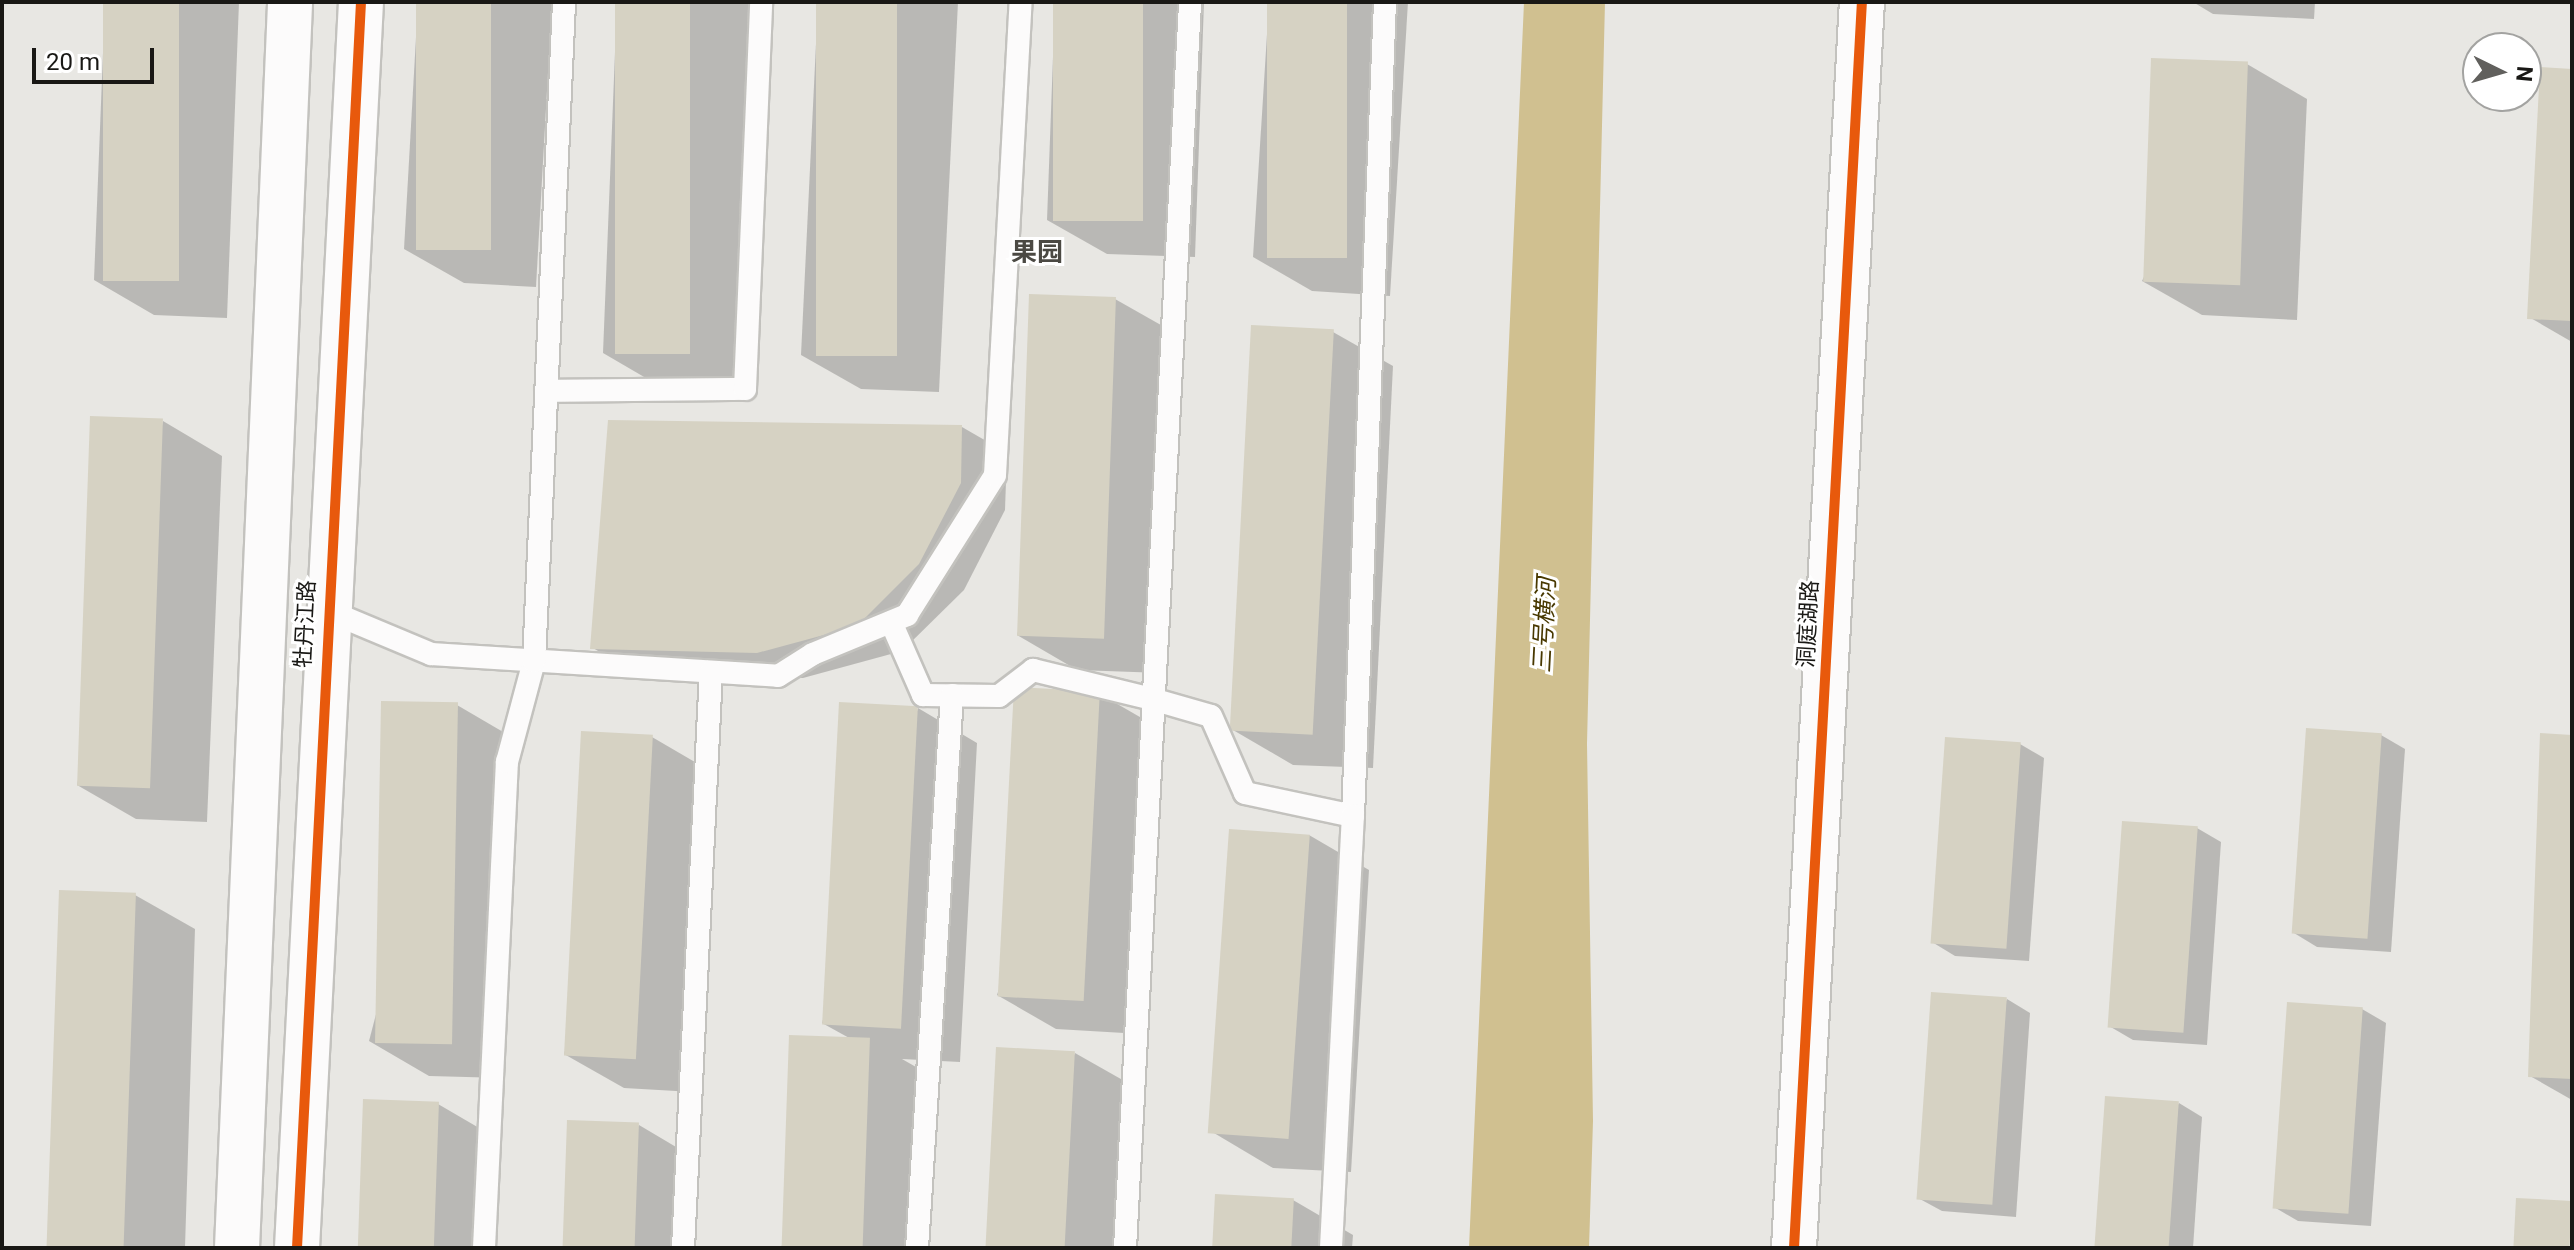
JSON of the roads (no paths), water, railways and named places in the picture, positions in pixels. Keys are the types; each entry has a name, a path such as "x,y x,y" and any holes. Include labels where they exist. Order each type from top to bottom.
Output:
{"street":[{"name":"牡丹江路","path":"237,1248 290,2"},
{"name":"牡丹江路","path":"297,1248 326,610 361,2"},
{"name":"洞庭湖路","path":"1794,1248 1862,2"}],"lane":[{"path":"484,1248 507,762 534,661 564,2"},
{"path":"546,391 745,389 761,2"},
{"path":"326,610 431,654 778,676 813,654 907,615 995,475 1021,2"},
{"path":"1125,1248 1190,2"},
{"path":"1331,1248 1353,816 1385,2"},
{"path":"891,622 923,695 999,696 1033,670 1152,699 1211,716 1245,793 1353,816"},
{"path":"683,1248 711,672"},
{"path":"917,1248 952,695"}],"water":[{"name":"三号横河","path":"1524,2 1605,2 1587,744 1593,1121 1589,1248 1469,1248"}],"district":[{"name":"果园","path":"1037,253"}]}
